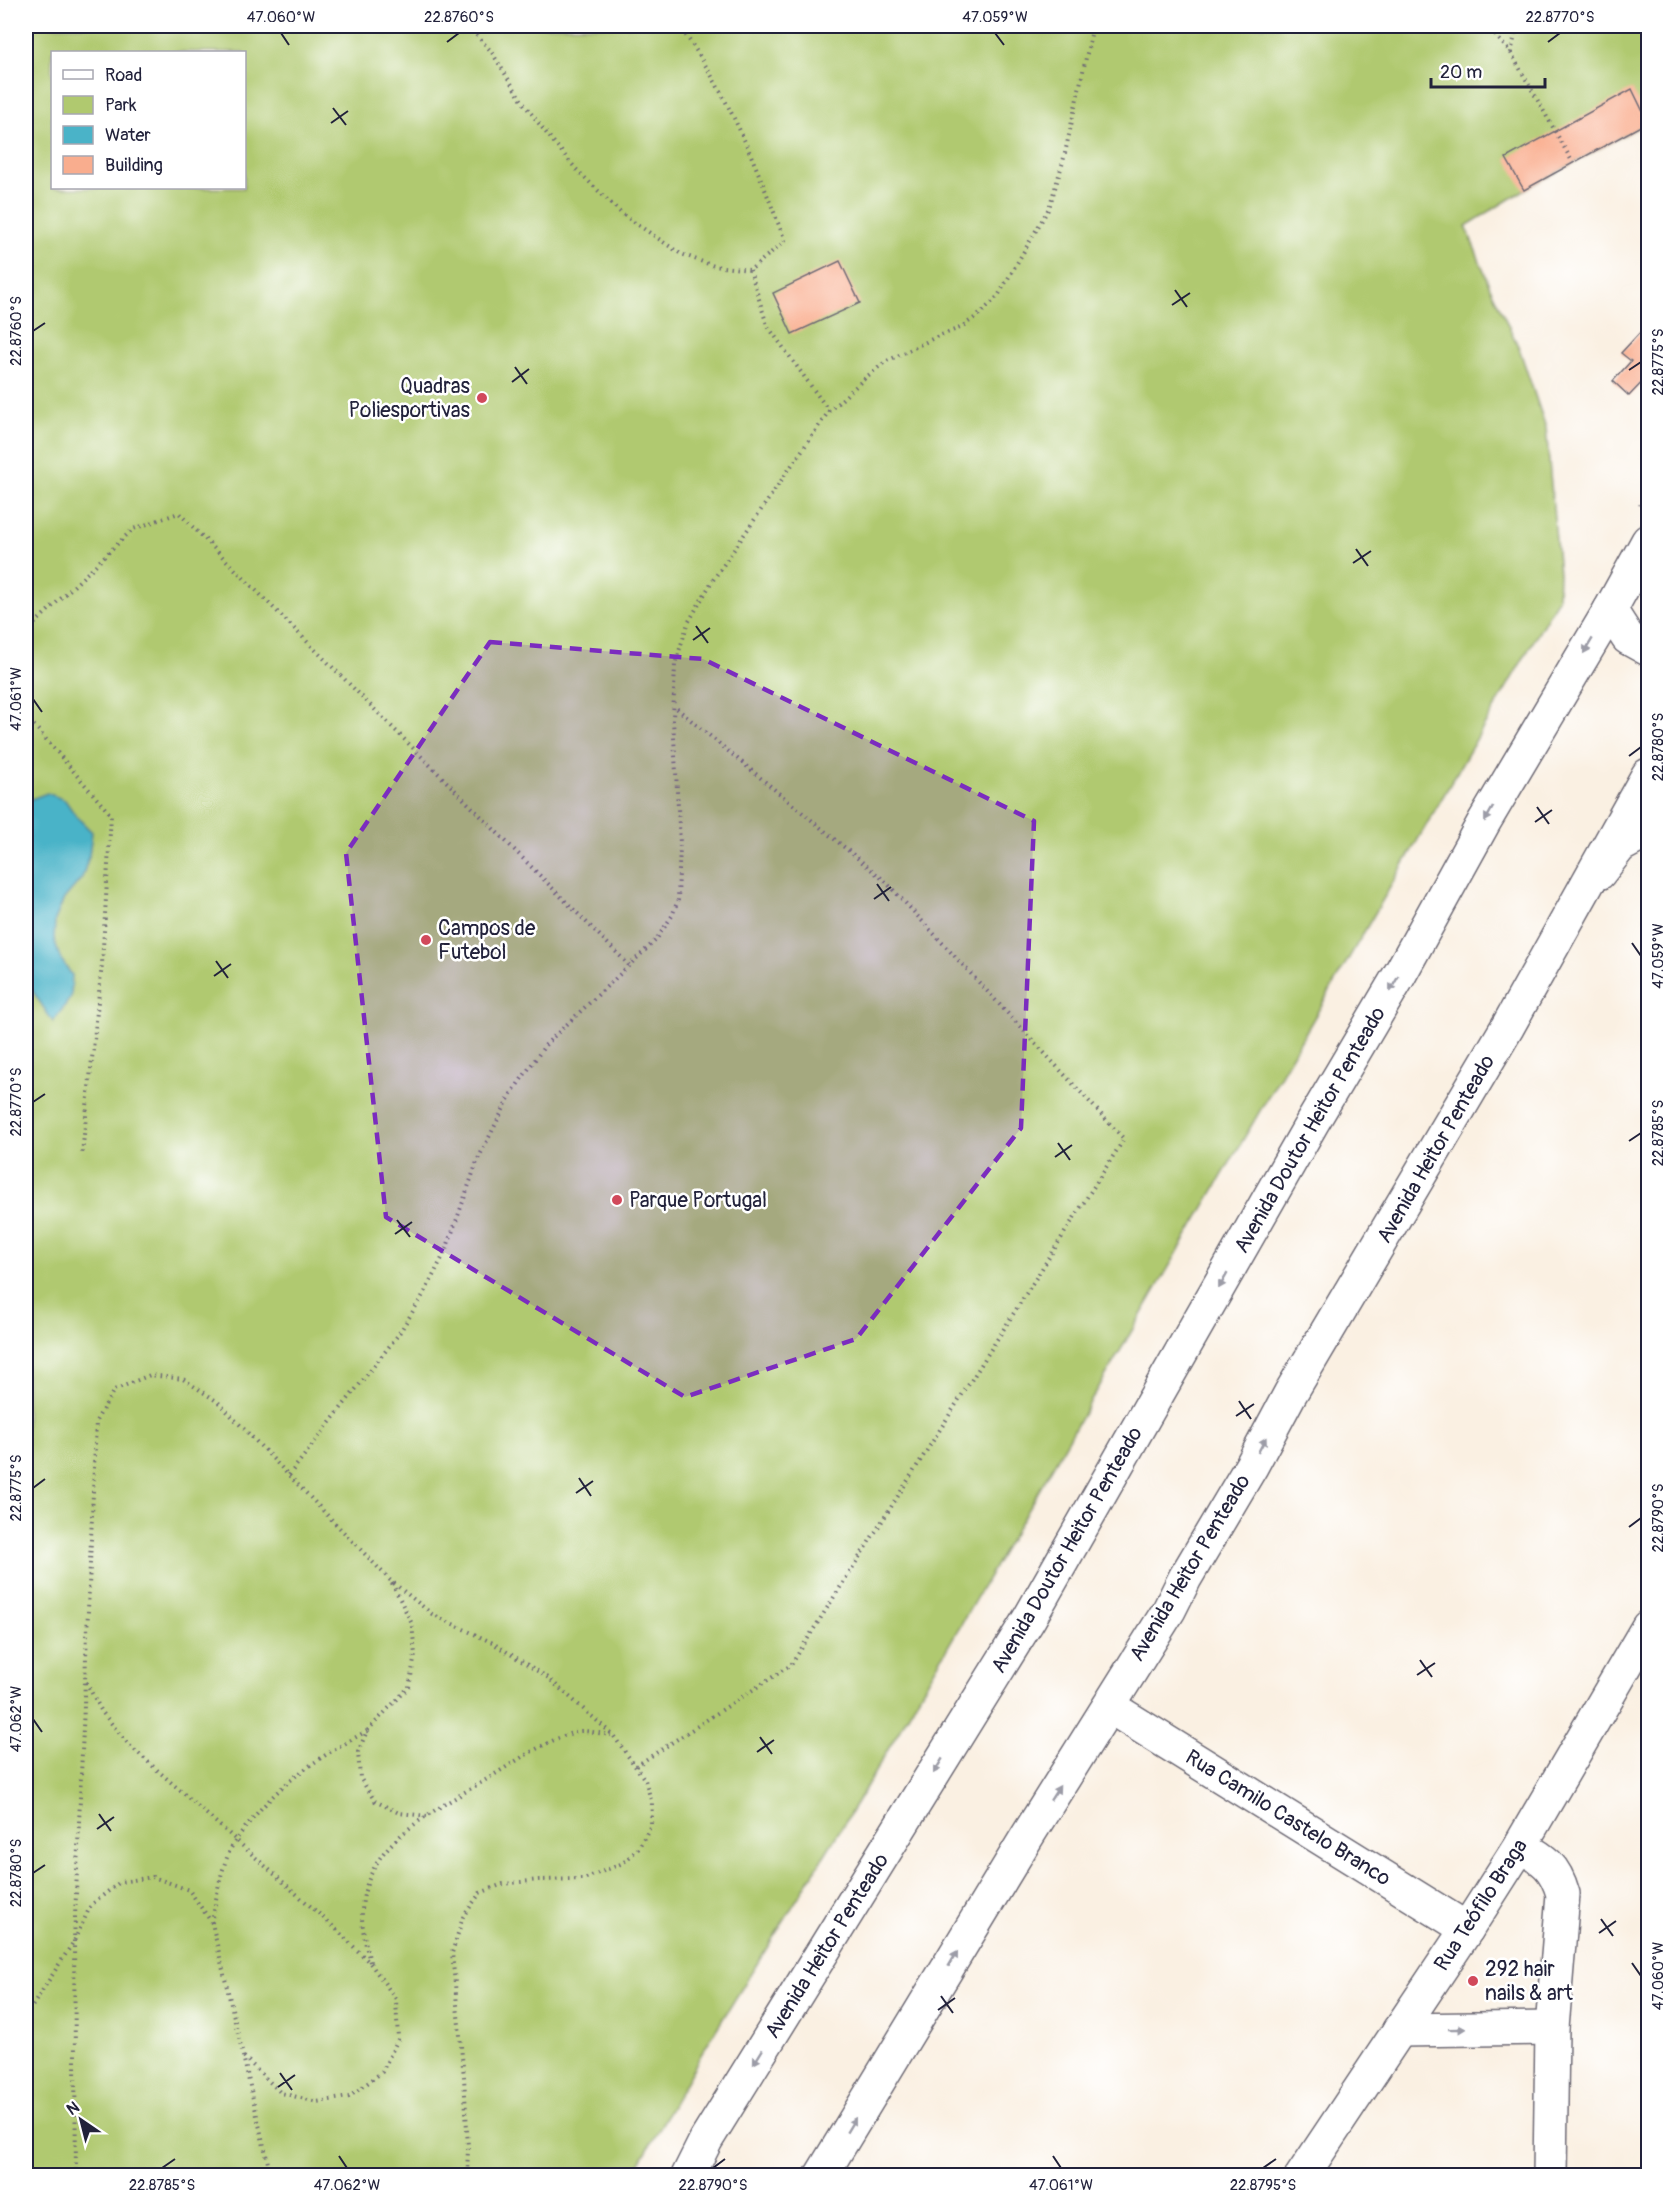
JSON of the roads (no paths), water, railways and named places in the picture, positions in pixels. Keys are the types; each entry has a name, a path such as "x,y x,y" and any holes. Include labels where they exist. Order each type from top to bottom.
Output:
{"main road":[{"name":"Avenida Doutor Heitor Penteado","path":"968,1716 1029,1619 1484,822 1610,610 1648,541"},
{"path":"1610,610 1628,638 1648,649"},
{"path":"1578,901 1648,775"},
{"path":"1578,901 1620,846 1648,831"},
{"name":"Avenida Heitor Penteado","path":"821,2175 1028,1835 1169,1610 1290,1394 1410,1194 1578,901"},
{"name":"Rua Teófilo Braga","path":"1302,2175 1520,1846 1648,1626"},
{"name":"Rua Camilo Castelo Branco","path":"1110,1707 1467,1929"},
{"name":"Avenida Heitor Penteado","path":"688,2175 706,2140 968,1716"},
{"path":"1520,1846 1546,1860 1560,1882 1563,1894 1552,2028 1550,2175"},
{"path":"1399,2030 1552,2028"}],"water":[{"path":"47,793 65,800 76,816 92,832 89,856 82,878 64,899 55,920 54,939 60,958 72,975 71,997 53,1022 26,981 26,801"}],"place":[{"name":"Quadras Poliesportivas","path":"482,398"},
{"name":"Campos de Futebol","path":"426,940"},
{"name":"Parque Portugal","path":"617,1200"},
{"name":"292 hair nails & art","path":"1473,1981"}]}
